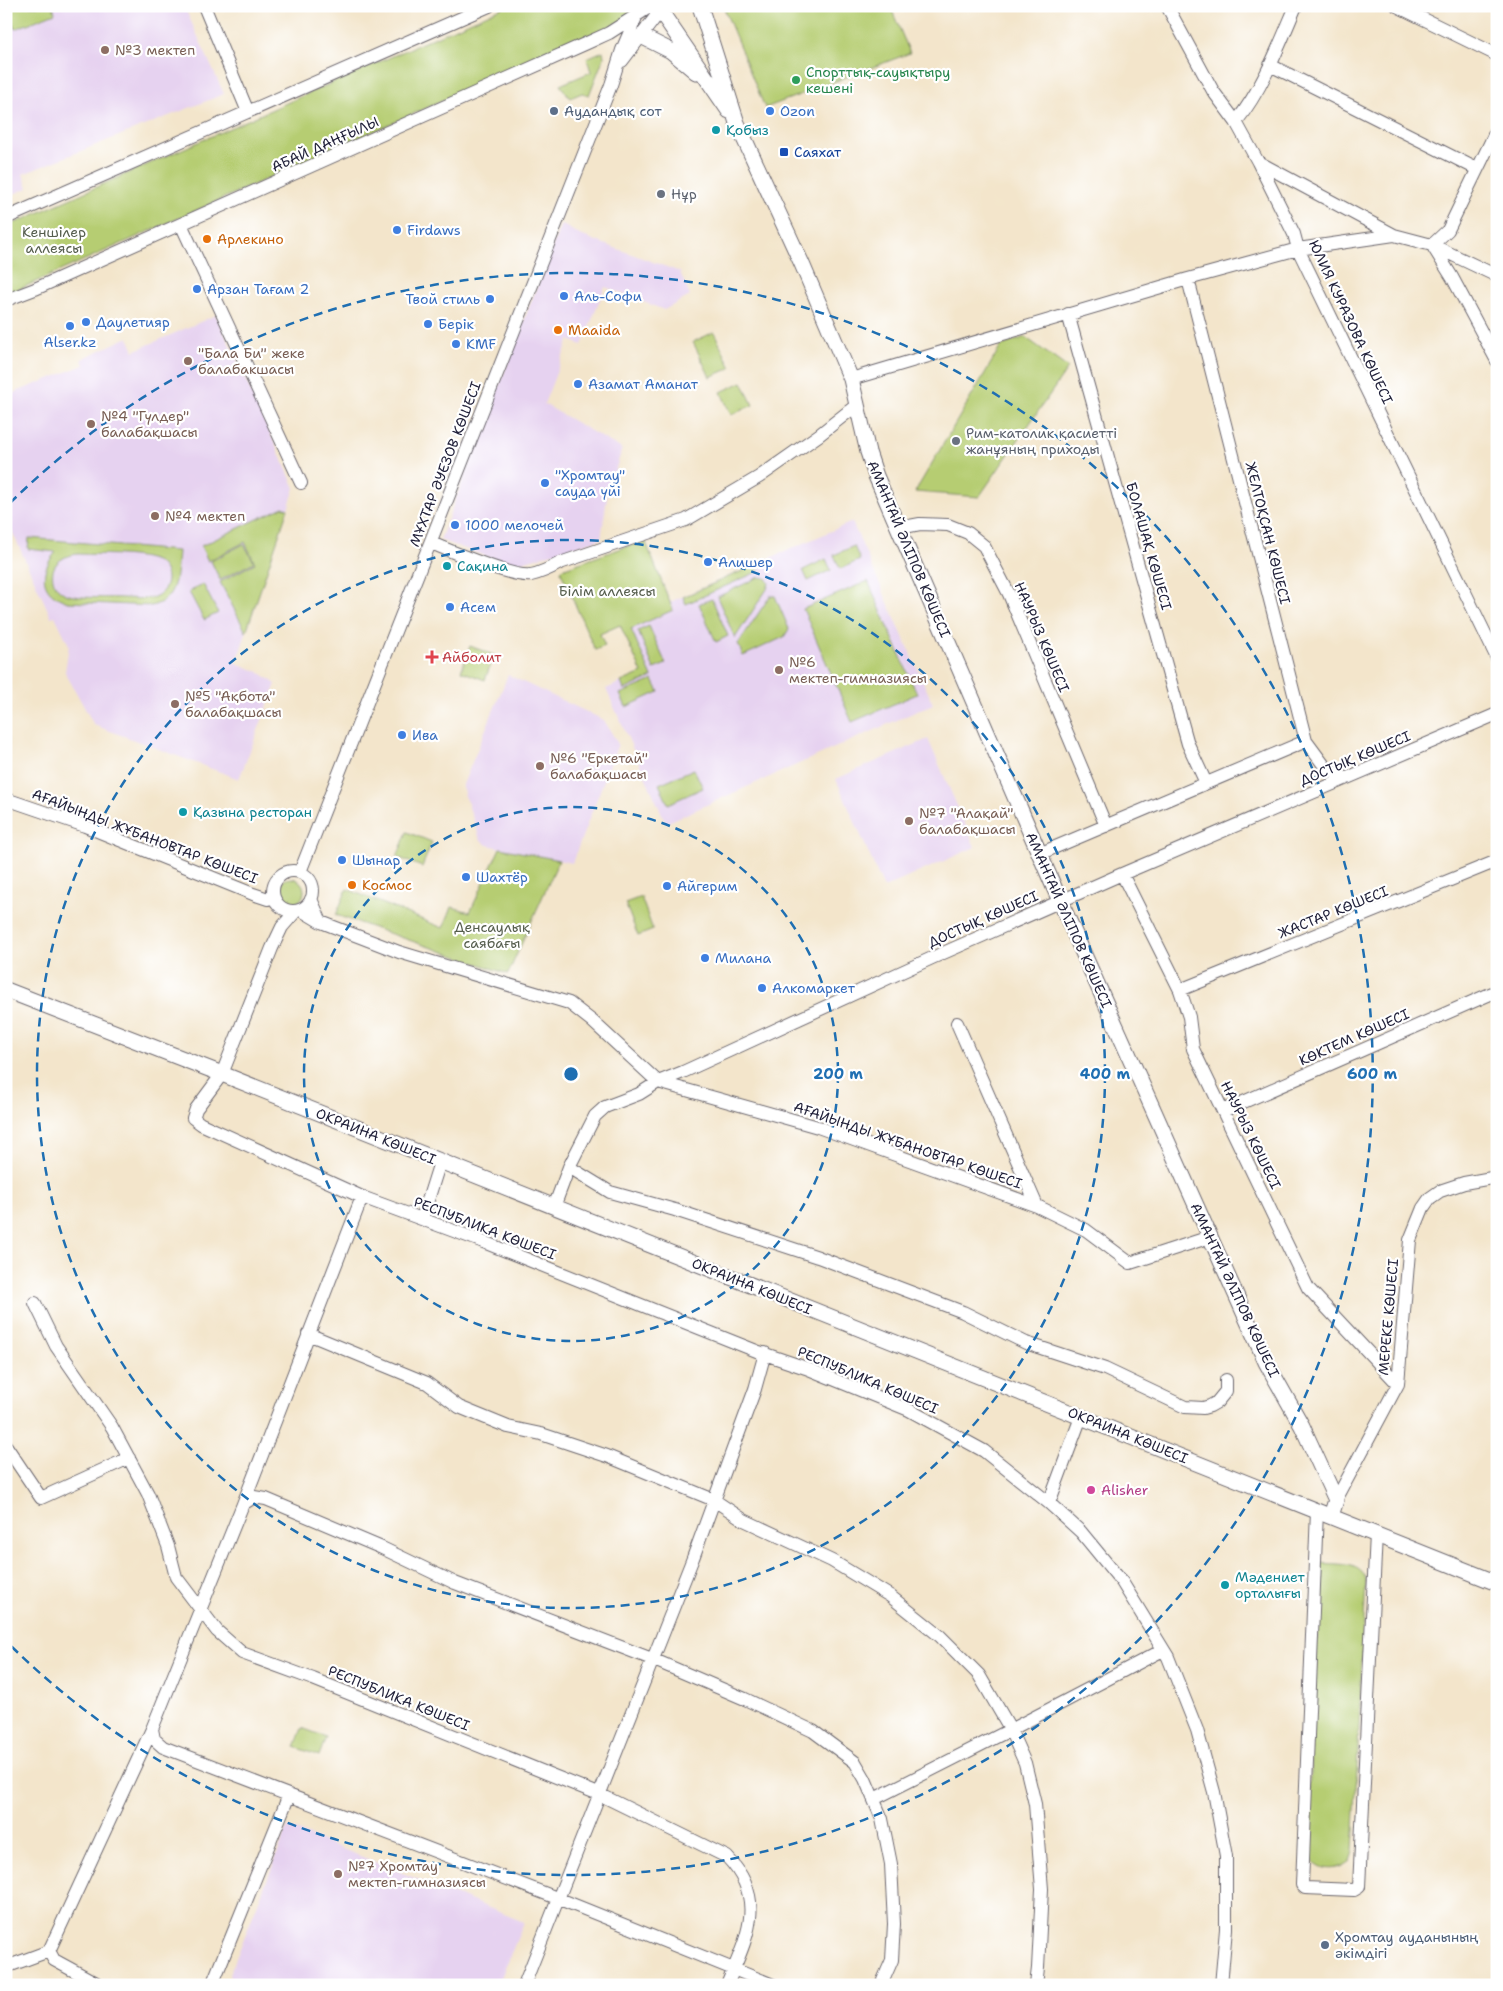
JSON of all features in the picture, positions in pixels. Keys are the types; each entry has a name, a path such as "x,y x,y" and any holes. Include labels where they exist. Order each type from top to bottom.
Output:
{"main road":[{"name":"АМАНТАЙ ӘЛІПОВ КӨШЕСІ","path":"700,6 737,123 802,264 851,379 871,460 899,528 1060,902 1266,1362 1302,1426 1336,1500"},
{"name":"АМАНТАЙ ӘЛІПОВ КӨШЕСІ","path":"658,7 737,123"},
{"path":"641,36 671,52 707,81"},
{"name":"ОКРАИНА КӨШЕСІ","path":"6,990 554,1206 1497,1583"},
{"path":"1332,1516 1336,1500"}],"street":[{"path":"204,6 248,112"},
{"path":"6,218 489,6"},
{"name":"ЮЛИЯ КУРАЗОВА КӨШЕСІ","path":"1166,6 1213,91 1236,122 1258,162 1294,234 1298,250 1497,658"},
{"path":"1236,122 1246,109 1270,65 1296,6"},
{"path":"1397,6 1417,10 1497,55"},
{"name":"АБАЙ ДАҢҒЫЛЫ","path":"6,300 609,33 637,11 658,7"},
{"name":"МҰХТАР ӘУЕЗОВ КӨШЕСІ","path":"618,67 641,36 658,7"},
{"name":"МҰХТАР ӘУЕЗОВ КӨШЕСІ","path":"300,872 618,67 622,50 637,11"},
{"path":"609,33 622,50"},
{"path":"1270,65 1477,170"},
{"path":"1432,245 1448,230 1477,170 1493,145 1497,129"},
{"path":"1258,162 1394,235 1432,245 1497,276"},
{"path":"181,224 301,483"},
{"path":"851,379 1188,279 1298,250 1394,235"},
{"path":"1432,245 1497,361"},
{"name":"ЖЕЛТОҚСАН КӨШЕСІ","path":"1188,279 1306,741 1326,768 1345,778"},
{"name":"БОЛАШАҚ КӨШЕСІ","path":"1068,314 1188,744 1206,783"},
{"path":"430,543 518,574 531,575 541,572 560,563 686,520 759,477 819,435 858,404"},
{"name":"НАУРЫЗ КӨШЕСІ","path":"899,528 920,524 948,525 968,533 984,546 1009,594 1106,826"},
{"name":"ДОСТЫҚ КӨШЕСІ","path":"554,1206 569,1166 595,1116 605,1107 640,1094 658,1082 1122,874 1497,714"},
{"path":"1039,854 1306,741"},
{"name":"АҒАЙЫНДЫ ЖҰБАНОВТАР КӨШЕСІ","path":"6,799 85,826 253,894 264,898 273,897"},
{"name":"ЖАСТАР КӨШЕСІ","path":"1180,990 1497,861"},
{"path":"299,910 288,911 282,909 273,897 273,885 284,872 300,872 306,875 312,886 311,899 321,922"},
{"name":"НАУРЫЗ КӨШЕСІ","path":"1122,874 1180,990 1189,1017 1193,1049 1308,1288 1398,1384"},
{"path":"222,1074 249,1003 282,927 311,899"},
{"path":"282,909 282,927"},
{"name":"АҒАЙЫНДЫ ЖҰБАНОВТАР КӨШЕСІ","path":"299,910 321,922 398,952 569,1003 592,1021 658,1082 818,1126 1037,1206 1086,1230 1130,1263 1210,1237"},
{"name":"КӨКТЕМ КӨШЕСІ","path":"1223,1111 1497,991"},
{"path":"957,1023 1037,1206"},
{"name":"РЕСПУБЛИКА КӨШЕСІ","path":"222,1074 196,1109 193,1118 201,1124 362,1196 806,1368 909,1410 984,1451 1049,1503 1081,1532 1122,1582 1164,1650 1198,1730 1214,1792 1226,1856 1226,1929 1221,1985"},
{"path":"422,1219 440,1162"},
{"path":"569,1166 610,1192 684,1212 818,1257 963,1312 1026,1343 1105,1369 1185,1406 1202,1408 1217,1402 1226,1392 1226,1380"},
{"name":"МЕРЕКЕ КӨШЕСІ","path":"1336,1500 1398,1384 1410,1240 1423,1208 1430,1198 1440,1191 1464,1183 1497,1177"},
{"path":"6,1967 49,1951 153,1734 199,1608 243,1504 362,1196"},
{"name":"РЕСПУБЛИКА КӨШЕСІ","path":"35,1303 56,1346 112,1427 148,1494 168,1546 176,1577 218,1631 242,1652 601,1796 712,1848 727,1857 739,1870 752,1902 748,1926 727,1985"},
{"path":"308,1334 427,1383 459,1407 508,1428 541,1434 607,1456 714,1500 744,1520 832,1561 890,1596 940,1636 978,1675 994,1699 1025,1763 1035,1804 1042,1889 1036,1985"},
{"path":"524,1985 557,1898 601,1796 714,1500 755,1389 765,1353"},
{"path":"1049,1503 1081,1417"},
{"path":"6,1446 41,1498 129,1458"},
{"path":"243,1504 254,1497 266,1499 382,1548 455,1583 652,1660 745,1699 813,1731 855,1762 865,1779 882,1819 891,1864 894,1924 892,1960 881,1985"},
{"path":"1317,1511 1302,1880 1302,1885 1305,1888 1354,1890 1359,1887 1376,1534"},
{"path":"874,1799 1164,1650"},
{"path":"153,1734 163,1746 557,1898 773,1985"},
{"path":"212,1985 289,1795"},
{"path":"49,1951 54,1960 100,1985"}],"shaded area":[{"name":"№3 мектеп","path":"6,6 184,6 224,94 23,174 28,188 6,197"},
{"path":"561,224 580,235 680,272 690,296 664,310 605,287 582,345 569,340 544,404 622,449 607,497 601,539 519,563 494,559 440,540"},
{"path":"216,315 295,488 236,663 259,672 276,684 239,779 94,725 65,672 69,645 55,616 51,617 6,518 6,396 84,365 82,359 128,337 134,351"},
{"name":"№6 мектеп-гимназиясы","path":"852,522 933,704 666,823 606,689 642,673 620,624"},
{"name":"№6 \"Еркетай\" балабақшасы","path":"508,675 604,720 618,744 572,863 487,845 480,839 462,787"},
{"name":"№7 \"Алақай\" балабақшасы","path":"928,739 975,847 884,888 836,779"},
{"name":"№7 Хромтау мектеп-гимназиясы","path":"288,1827 524,1922 498,1985 247,1985 229,1976"}],"green space":[{"path":"20,6 53,6 55,13 15,29 8,11"},
{"name":"Кеншілер аллеясы","path":"506,6 628,6 633,16 6,295 6,227"},
{"name":"Спорттық-сауықтыру кешені","path":"723,6 890,6 910,53 765,108"},
{"path":"603,51 604,57 589,95 582,93 570,98 560,85 591,72 587,58"},
{"path":"714,332 731,368 710,377 693,342"},
{"path":"1025,337 1068,368 979,497 915,492 1001,346"},
{"path":"742,382 753,405 731,415 721,392"},
{"path":"283,507 288,509 246,632 220,582 255,563 245,542 208,561 201,546"},
{"path":"29,538 178,551 176,577 171,592 166,598 160,603 151,606 68,602 52,593 47,588 45,581 46,567 56,552 28,549","holes":["77,554 125,555 153,560 159,563 166,572 166,584 160,594 147,598 71,596 57,587 54,583 53,572 57,563 64,558"]},
{"name":"Білім аллеясы","path":"645,540 673,610 631,629 652,677 624,690 621,682 642,673 620,625 600,634 605,646 595,650 561,572 562,569"},
{"path":"244,544 254,562 220,580 211,561"},
{"path":"854,546 860,560 840,569 834,555"},
{"path":"826,559 831,570 808,581 803,570"},
{"path":"760,563 761,566 757,572 686,604 683,597"},
{"path":"759,577 766,578 769,583 767,589 735,638 717,597"},
{"path":"868,581 917,694 852,722 803,609"},
{"path":"203,584 218,613 204,620 189,592"},
{"path":"770,596 775,596 789,629 784,637 743,656 738,644"},
{"path":"712,599 728,636 716,642 699,604"},
{"path":"649,626 666,664 654,669 638,631"},
{"path":"470,646 494,655 485,680 461,671"},
{"path":"653,680 659,692 626,707 620,694"},
{"path":"694,769 703,788 668,804 659,784"},
{"path":"407,832 432,842 422,867 397,857"},
{"name":"Денсаулық саябағы","path":"500,848 559,860 508,974 336,915 347,889 443,928 452,907 470,912"},
{"path":"291,878 300,882 304,891 300,900 291,904 282,900 278,891 282,882"},
{"path":"641,897 653,930 638,936 625,903"},
{"path":"1321,1563 1353,1567 1363,1573 1366,1579 1353,1852 1350,1861 1331,1869 1320,1866 1306,1851"},
{"path":"302,1728 326,1737 319,1756 295,1747"}],"place":[{"name":"№3 мектеп","path":"105,50"},
{"name":"Спорттық-сауықтыру кешені","path":"796,80"},
{"name":"Аудандық сот","path":"554,111"},
{"name":"Ozon","path":"770,111"},
{"name":"Қобыз","path":"716,130"},
{"name":"Саяхат","path":"784,152"},
{"name":"Нұр","path":"661,194"},
{"name":"Firdaws","path":"397,230"},
{"name":"Арлекино","path":"207,239"},
{"name":"Арзан Тағам 2","path":"197,289"},
{"name":"Аль-Софи","path":"564,296"},
{"name":"Твой стиль","path":"490,299"},
{"name":"Даулетияр","path":"86,322"},
{"name":"Берік","path":"428,324"},
{"name":"Alser.kz","path":"70,326"},
{"name":"Maaida","path":"558,330"},
{"name":"KMF","path":"456,344"},
{"name":"\"Бала Би\" жеке балабакшасы","path":"188,361"},
{"name":"Азамат Аманат","path":"578,384"},
{"name":"№4 \"Гүлдер\" балабақшасы","path":"91,424"},
{"name":"Рим-католик қасиетті жанұяның приходы","path":"956,441"},
{"name":"\"Хромтау\" сауда үйі","path":"545,483"},
{"name":"№4 мектеп","path":"155,516"},
{"name":"1000 мелочей","path":"455,525"},
{"name":"Алишер","path":"708,562"},
{"name":"Сақина","path":"447,566"},
{"name":"Асем","path":"450,607"},
{"name":"Айболит","path":"432,657"},
{"name":"№6 мектеп-гимназиясы","path":"779,670"},
{"name":"№5 \"Ақбота\" балабақшасы","path":"175,704"},
{"name":"Ива","path":"402,735"},
{"name":"№6 \"Еркетай\" балабақшасы","path":"540,766"},
{"name":"Қазына ресторан","path":"183,812"},
{"name":"№7 \"Алақай\" балабақшасы","path":"909,821"},
{"name":"Шынар","path":"342,860"},
{"name":"Шахтёр","path":"466,877"},
{"name":"Космос","path":"352,885"},
{"name":"Айгерим","path":"667,886"},
{"name":"Милана","path":"705,958"},
{"name":"Алкомаркет","path":"762,988"},
{"name":"Alisher","path":"1091,1490"},
{"name":"Мәдениет орталығы","path":"1225,1585"},
{"name":"№7 Хромтау мектеп-гимназиясы","path":"338,1874"},
{"name":"Хромтау ауданының әкімдігі","path":"1325,1945"}]}
